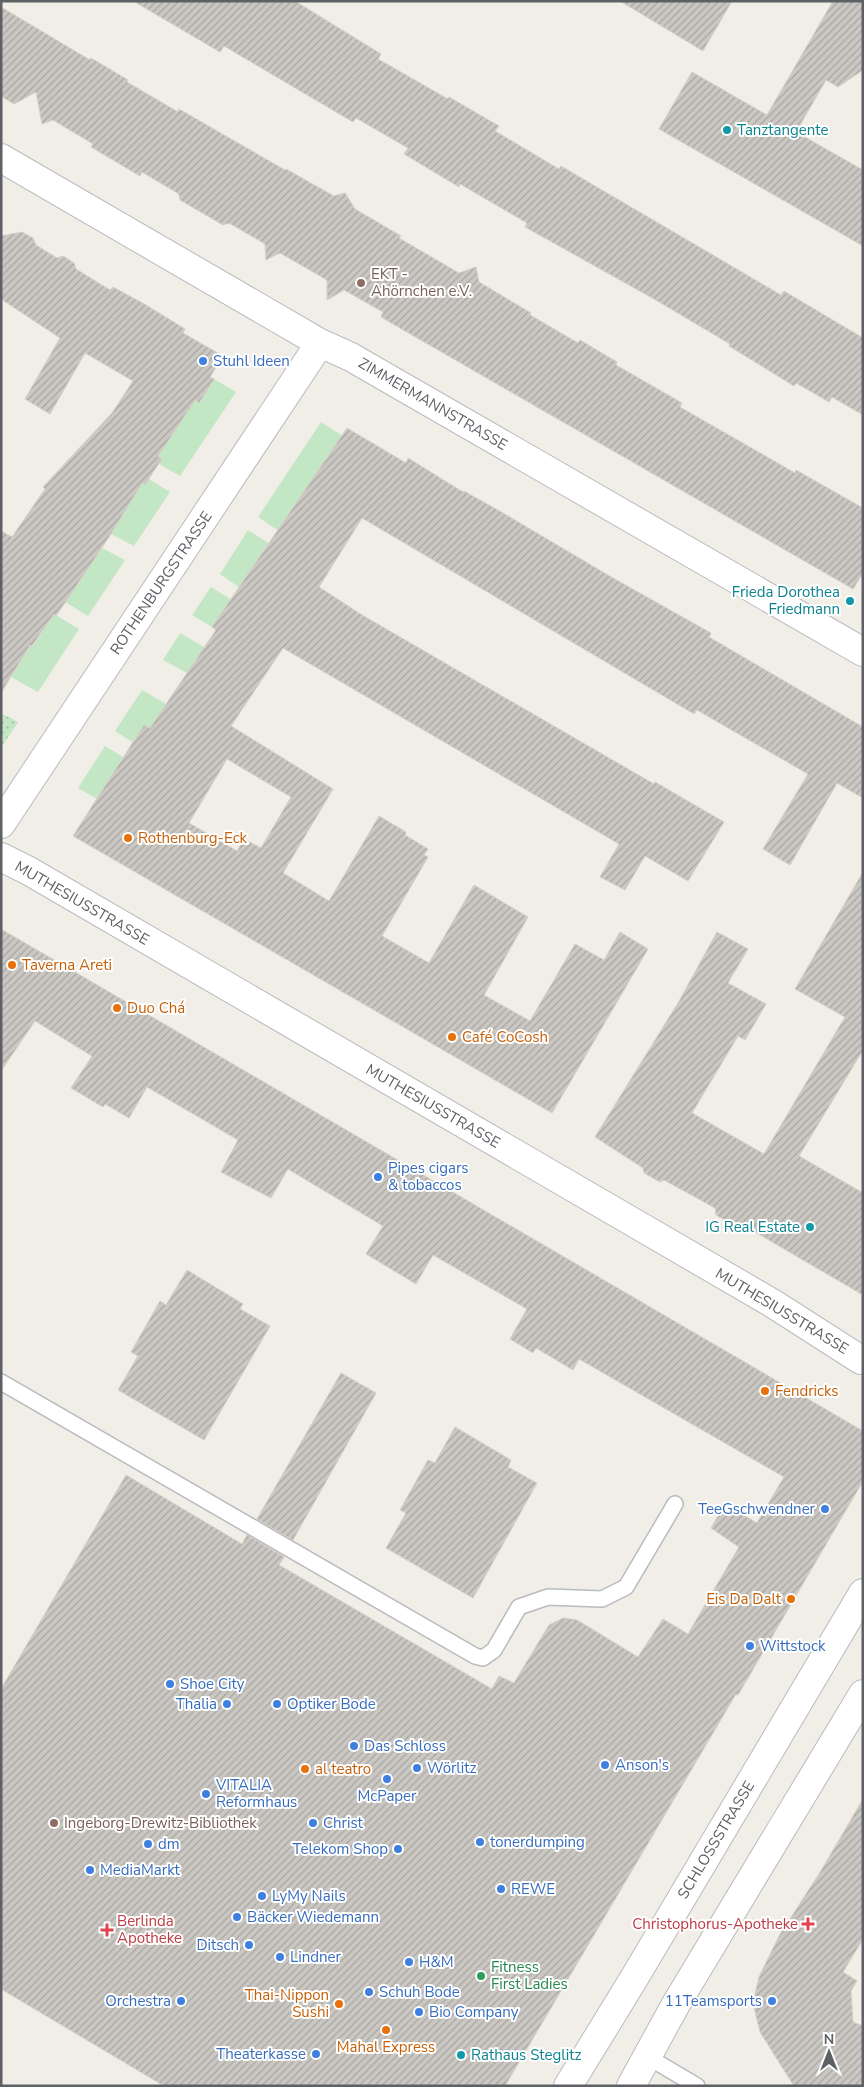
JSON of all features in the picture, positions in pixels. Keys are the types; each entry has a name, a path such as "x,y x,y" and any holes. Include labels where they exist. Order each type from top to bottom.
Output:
{"street":[{"name":"ZIMMERMANNSTRASSE","path":"1,158 320,344 351,357 863,652"},
{"name":"ROTHENBURGSTRASSE","path":"1,824 320,344"},
{"name":"MUTHESIUSSTRASSE","path":"1,858 46,881 781,1308 861,1360"},
{"name":"SCHLOSSSTRASSE","path":"568,2086 638,1973 863,1593"},
{"path":"632,2086 676,2004 863,1694"}],"lane":[{"path":"1,1382 475,1656 483,1658 494,1650 518,1607 548,1597 602,1599 626,1587 675,1504"},
{"path":"648,2057 697,2086"}],"green space":[{"path":"214,379 236,392 180,476 159,464 162,459 158,456 194,400 198,403"},
{"path":"321,422 346,438 282,533 258,517"},
{"path":"149,479 170,492 134,546 111,534 114,529 111,527 141,482 145,485"},
{"path":"248,530 273,546 243,590 220,574"},
{"path":"102,548 125,560 88,616 65,602 95,552 98,554"},
{"path":"211,587 235,602 226,606 212,627 192,615"},
{"path":"54,614 79,629 38,692 11,677 30,645 33,646"},
{"path":"180,633 204,647 187,673 163,660"},
{"path":"142,690 166,704 150,728 144,726 132,742 115,731"},
{"path":"1,713 18,722 1,748"},
{"path":"105,746 123,757 117,767 122,771 97,799 78,788"}],"building":[{"path":"133,1 295,1 381,54 378,59 499,126 495,131 559,169 561,166 781,295 784,291 863,338 863,415 832,397 829,402 796,383 794,386 729,346 730,344 654,299 525,227 527,223 460,184 459,187 404,154 408,148 356,118 353,122 224,46 220,52"},
{"path":"620,1 732,1 703,51"},
{"path":"833,1 863,1 863,70 838,87 826,80 796,132 863,170 863,246 659,129 692,72 767,115"},
{"path":"1,7 90,60 91,58 178,112 179,109 285,170 334,196 345,193 355,209 401,236 399,238 459,273 476,267 479,282 531,313 530,315 578,343 580,340 617,362 616,365 682,403 680,407 795,473 796,470 863,508 863,573 853,589 381,317 383,312 344,290 327,300 327,280 280,253 266,260 265,244 229,223 223,225 180,200 179,194 142,172 140,176 91,147 93,144 53,120 42,124 36,92 14,104 1,96"},
{"path":"22,232 33,238 36,245 57,258 63,256 74,263 76,269 110,290 113,287 146,305 185,329 183,333 223,356 210,377 214,379 199,403 195,400 158,456 162,459 145,485 142,483 111,534 56,616 54,614 32,646 30,645 1,693 1,531 12,537 45,489 43,487 112,413 133,381 85,353 50,414 25,399 60,338 1,299 1,236"},
{"path":"347,428 406,463 408,458 463,492 503,513 711,633 709,637 863,727 863,798 837,783 790,865 763,849 808,774 697,710 694,714 362,518 319,587 362,615 654,784 655,782 724,822 688,881 645,856 625,890 600,877 619,844 283,648 231,726 333,789 283,873 329,901 379,816 406,832 405,835 428,849 424,855 428,857 382,936 429,963 474,885 528,917 484,995 530,1021 575,944 604,960 620,932 648,949 552,1113 73,836 144,725 150,728 216,630 212,627","holes":["227,759 291,797 261,848 244,839 237,851 189,823"]},
{"path":"863,872 863,1050 799,1156 863,1193 863,1295 755,1232 735,1222 730,1223 716,1215 715,1208 664,1180 660,1182 644,1173 643,1168 595,1137 678,1003 717,932 748,949 728,983 766,1004 745,1040 738,1036 692,1113 764,1154 845,1017 795,989"},
{"name":"Das Schloss","path":"1,929 863,1431 863,1481 505,2086 164,2086 1,1989 1,1689 126,1475 242,1544 247,1535 284,1557 279,1565 492,1689 499,1676 514,1683 549,1625 563,1618 577,1620 638,1657 663,1619 688,1634 739,1547 711,1528 725,1504 757,1523 784,1477 579,1359 573,1370 536,1348 533,1353 510,1339 527,1309 433,1255 416,1284 366,1254 383,1226 288,1169 271,1198 221,1172 238,1140 147,1087 129,1118 105,1104 103,1107 71,1088 92,1056 35,1021 1,1071"},
{"path":"187,1270 243,1304 240,1309 270,1326 204,1440 118,1390 138,1356 131,1352 160,1301 166,1305"},
{"path":"341,1373 376,1393 293,1540 257,1519"},
{"path":"455,1427 511,1460 508,1467 537,1483 473,1598 386,1548 406,1513 400,1510 428,1460 435,1463"},
{"path":"863,1799 863,1939 843,1972 857,1981 851,1991 853,2022 863,2026 863,2086 794,2086 760,2032 754,2007 759,1977 779,1936 822,1869"}],"place":[{"name":"Tanztangente","path":"727,130"},
{"name":"EKT - Ahörnchen e.V.","path":"361,283"},
{"name":"Stuhl Ideen","path":"203,361"},
{"name":"Frieda Dorothea Friedmann","path":"850,601"},
{"name":"Rothenburg-Eck","path":"128,838"},
{"name":"Taverna Areti","path":"12,965"},
{"name":"Duo Chá","path":"117,1008"},
{"name":"Café CoCosh","path":"452,1037"},
{"name":"Pipes cigars & tobaccos","path":"378,1177"},
{"name":"IG Real Estate","path":"810,1227"},
{"name":"Fendricks","path":"765,1391"},
{"name":"TeeGschwendner","path":"825,1509"},
{"name":"Eis Da Dalt","path":"791,1599"},
{"name":"Wittstock","path":"750,1646"},
{"name":"Shoe City","path":"170,1684"},
{"name":"Thalia","path":"227,1704"},
{"name":"Optiker Bode","path":"277,1704"},
{"name":"Das Schloss","path":"354,1746"},
{"name":"Anson's","path":"605,1765"},
{"name":"Wörlitz","path":"417,1768"},
{"name":"al teatro","path":"305,1769"},
{"name":"McPaper","path":"387,1779"},
{"name":"VITALIA Reformhaus","path":"206,1794"},
{"name":"Ingeborg-Drewitz-Bibliothek","path":"54,1823"},
{"name":"Christ","path":"313,1823"},
{"name":"tonerdumping","path":"480,1842"},
{"name":"dm","path":"148,1844"},
{"name":"Telekom Shop","path":"398,1849"},
{"name":"MediaMarkt","path":"90,1870"},
{"name":"REWE","path":"501,1889"},
{"name":"LyMy Nails","path":"262,1896"},
{"name":"Bäcker Wiedemann","path":"237,1917"},
{"name":"Christophorus-Apotheke","path":"808,1924"},
{"name":"Berlinda Apotheke","path":"107,1930"},
{"name":"Ditsch","path":"249,1945"},
{"name":"Lindner","path":"280,1957"},
{"name":"H&M","path":"409,1962"},
{"name":"Fitness First Ladies","path":"481,1976"},
{"name":"Schuh Bode","path":"369,1992"},
{"name":"Orchestra","path":"181,2001"},
{"name":"11Teamsports","path":"772,2001"},
{"name":"Thai-Nippon Sushi","path":"339,2004"},
{"name":"Bio Company","path":"419,2012"},
{"name":"Mahal Express","path":"386,2030"},
{"name":"Theaterkasse","path":"316,2054"},
{"name":"Rathaus Steglitz","path":"461,2055"}]}
